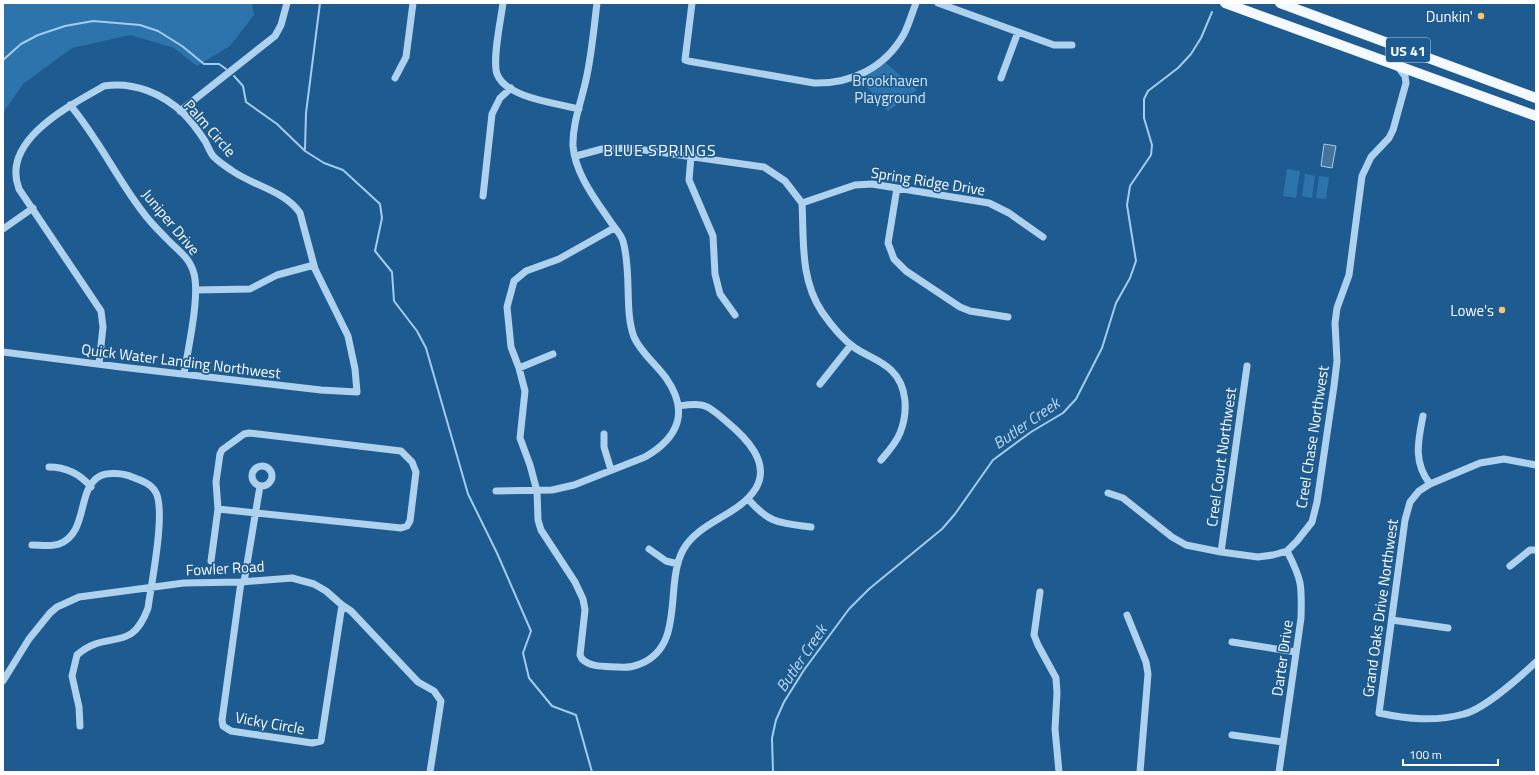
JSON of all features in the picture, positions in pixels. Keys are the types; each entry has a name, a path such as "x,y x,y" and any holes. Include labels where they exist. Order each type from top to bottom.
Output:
{"main road":[{"name":"US 41","path":"1225,3 1536,116"},
{"name":"US 41","path":"1280,3 1536,98"}],"street":[{"path":"180,111 276,36 281,25 287,3"},
{"path":"395,78 406,57 414,3"},
{"path":"503,3 496,53 497,73 505,86 528,96 580,109"},
{"path":"496,491 552,490 574,485 645,457 663,446 675,429 678,406 673,389 666,377 634,337 630,320 628,265 622,240 581,175 573,146 593,40 597,3"},
{"path":"692,3 685,60 688,62 814,83 827,83 844,81 861,75 883,60 903,35 916,3"},
{"path":"938,3 1054,45 1072,45"},
{"path":"1001,78 1018,32"},
{"name":"Creel Chase Northwest","path":"1287,551 1312,522 1317,502 1337,361 1335,323 1337,308 1350,275 1362,176 1371,157 1389,138 1395,123 1406,83 1405,76 1398,66"},
{"name":"Palm Circle","path":"98,364 104,327 101,311 17,183 16,171 27,143 37,130 70,105 104,86 112,85 148,89 180,111 205,141 213,156 244,179 288,199 296,207 300,213 314,265 348,336 355,369 357,392"},
{"path":"483,196 492,114 500,98 511,88"},
{"name":"Juniper Drive","path":"70,105 88,126 142,212 169,241 183,253 194,274 196,290 184,374"},
{"path":"576,156 602,149 630,148 764,167 785,181 802,203 803,259 814,295 822,312 836,330 851,345 892,371 901,384 905,400 903,424 900,434 882,460"},
{"path":"691,156 689,180 713,236 715,274 720,294 735,315"},
{"name":"Spring Ridge Drive","path":"802,203 855,184 872,184 989,203 1009,213 1043,237"},
{"path":"897,188 888,243 894,259 906,271 960,307 970,311 1008,317"},
{"path":"3,229 33,208"},
{"path":"614,228 559,258 526,271 514,281 507,307 511,347 520,368 525,391 520,438 537,491 538,520 541,530 575,582 583,599 584,610 580,655 585,662 597,666 626,668 645,662 659,650 668,629 678,564 684,549 690,540 699,532 749,500 757,486 760,474 759,462 752,446 731,425 706,406 693,404 678,406"},
{"path":"196,290 250,289 277,274 314,265"},
{"path":"820,384 851,345"},
{"name":"Quick Water Landing Northwest","path":"3,352 321,390 357,392"},
{"path":"520,368 553,354"},
{"name":"Creel Court Northwest","path":"1220,552 1247,366"},
{"path":"1423,416 1417,447 1418,457 1423,475 1430,484"},
{"path":"211,561 218,509 216,482 220,454 222,450 244,434 249,433 401,451 415,467 416,472 410,521 407,526 401,528 218,509"},
{"path":"604,434 604,448 611,470"},
{"name":"Grand Oaks Drive Northwest","path":"1536,465 1504,459 1480,463 1419,490 1410,502 1405,520 1379,713 1427,720 1465,714 1496,696 1536,662"},
{"path":"50,467 58,467 77,474 91,487"},
{"path":"32,545 58,545 67,540 81,520 85,499 91,487 100,476 112,474 129,475 145,482 155,491 160,509 155,564 150,587 148,608 142,623 135,632 125,638 96,642 77,655 72,676 79,707 80,726"},
{"path":"242,582 260,486"},
{"path":"1108,493 1123,498 1172,537 1186,545 1220,552 1258,557 1287,551"},
{"path":"749,500 765,516 776,522 811,527"},
{"path":"648,549 662,560 678,564"},
{"path":"1510,566 1530,550 1536,550"},
{"name":"Darter Drive","path":"1279,772 1296,652 1302,592 1299,574 1287,551"},
{"name":"Fowler Road","path":"3,681 29,639 57,607 79,596 184,583 242,582 292,578 314,584 326,591 342,605 352,610 418,682 434,691 441,701 430,772"},
{"name":"Vicky Circle","path":"242,582 222,720 223,726 231,731 312,743 321,741 342,605"},
{"path":"1040,592 1034,635 1056,678 1055,729 1060,772"},
{"path":"1127,615 1146,662 1148,674 1140,772"},
{"path":"1392,620 1448,628"},
{"path":"1232,642 1296,652"},
{"path":"1232,734 1284,742"}],"green space":[{"path":"3,3 252,3 254,15 230,46 197,66 174,48 130,35 72,48 23,84 3,113"},
{"name":"Brookhaven Playground","path":"886,63 917,90 888,111 857,76"},
{"path":"1287,169 1300,171 1296,198 1283,196"},
{"path":"1305,174 1315,176 1312,198 1302,196"},
{"path":"1319,176 1329,177 1326,199 1316,198"}],"shaded area":[{"path":"1324,144 1336,146 1332,168 1321,166"}],"waterway":[{"path":"305,149 306,113 320,3"},
{"name":"Butler Creek","path":"773,772 772,738 776,720 784,702 804,670 849,609 869,589 942,529 955,514 993,460 1031,432 1063,413 1076,399 1102,348 1116,303 1130,278 1136,261 1127,205 1130,186 1151,155 1152,145 1144,118 1144,99 1148,91 1178,68 1191,54 1201,38 1212,12"},
{"path":"3,60 21,44 38,35 65,26 93,21 140,25 158,31 182,46 204,64 219,64 226,69"},
{"path":"234,76 243,86 246,102 277,124 305,151 324,163 343,170 380,204 382,218 375,251 392,272 394,301 417,331 426,348 468,494 497,553 531,631 523,653 529,678 552,706 576,715 592,772"}],"place":[{"name":"Dunkin'","path":"1481,16"},
{"name":"Lowe's","path":"1502,310"}],"district":[{"name":"BLUE SPRINGS","path":"660,150"}]}
